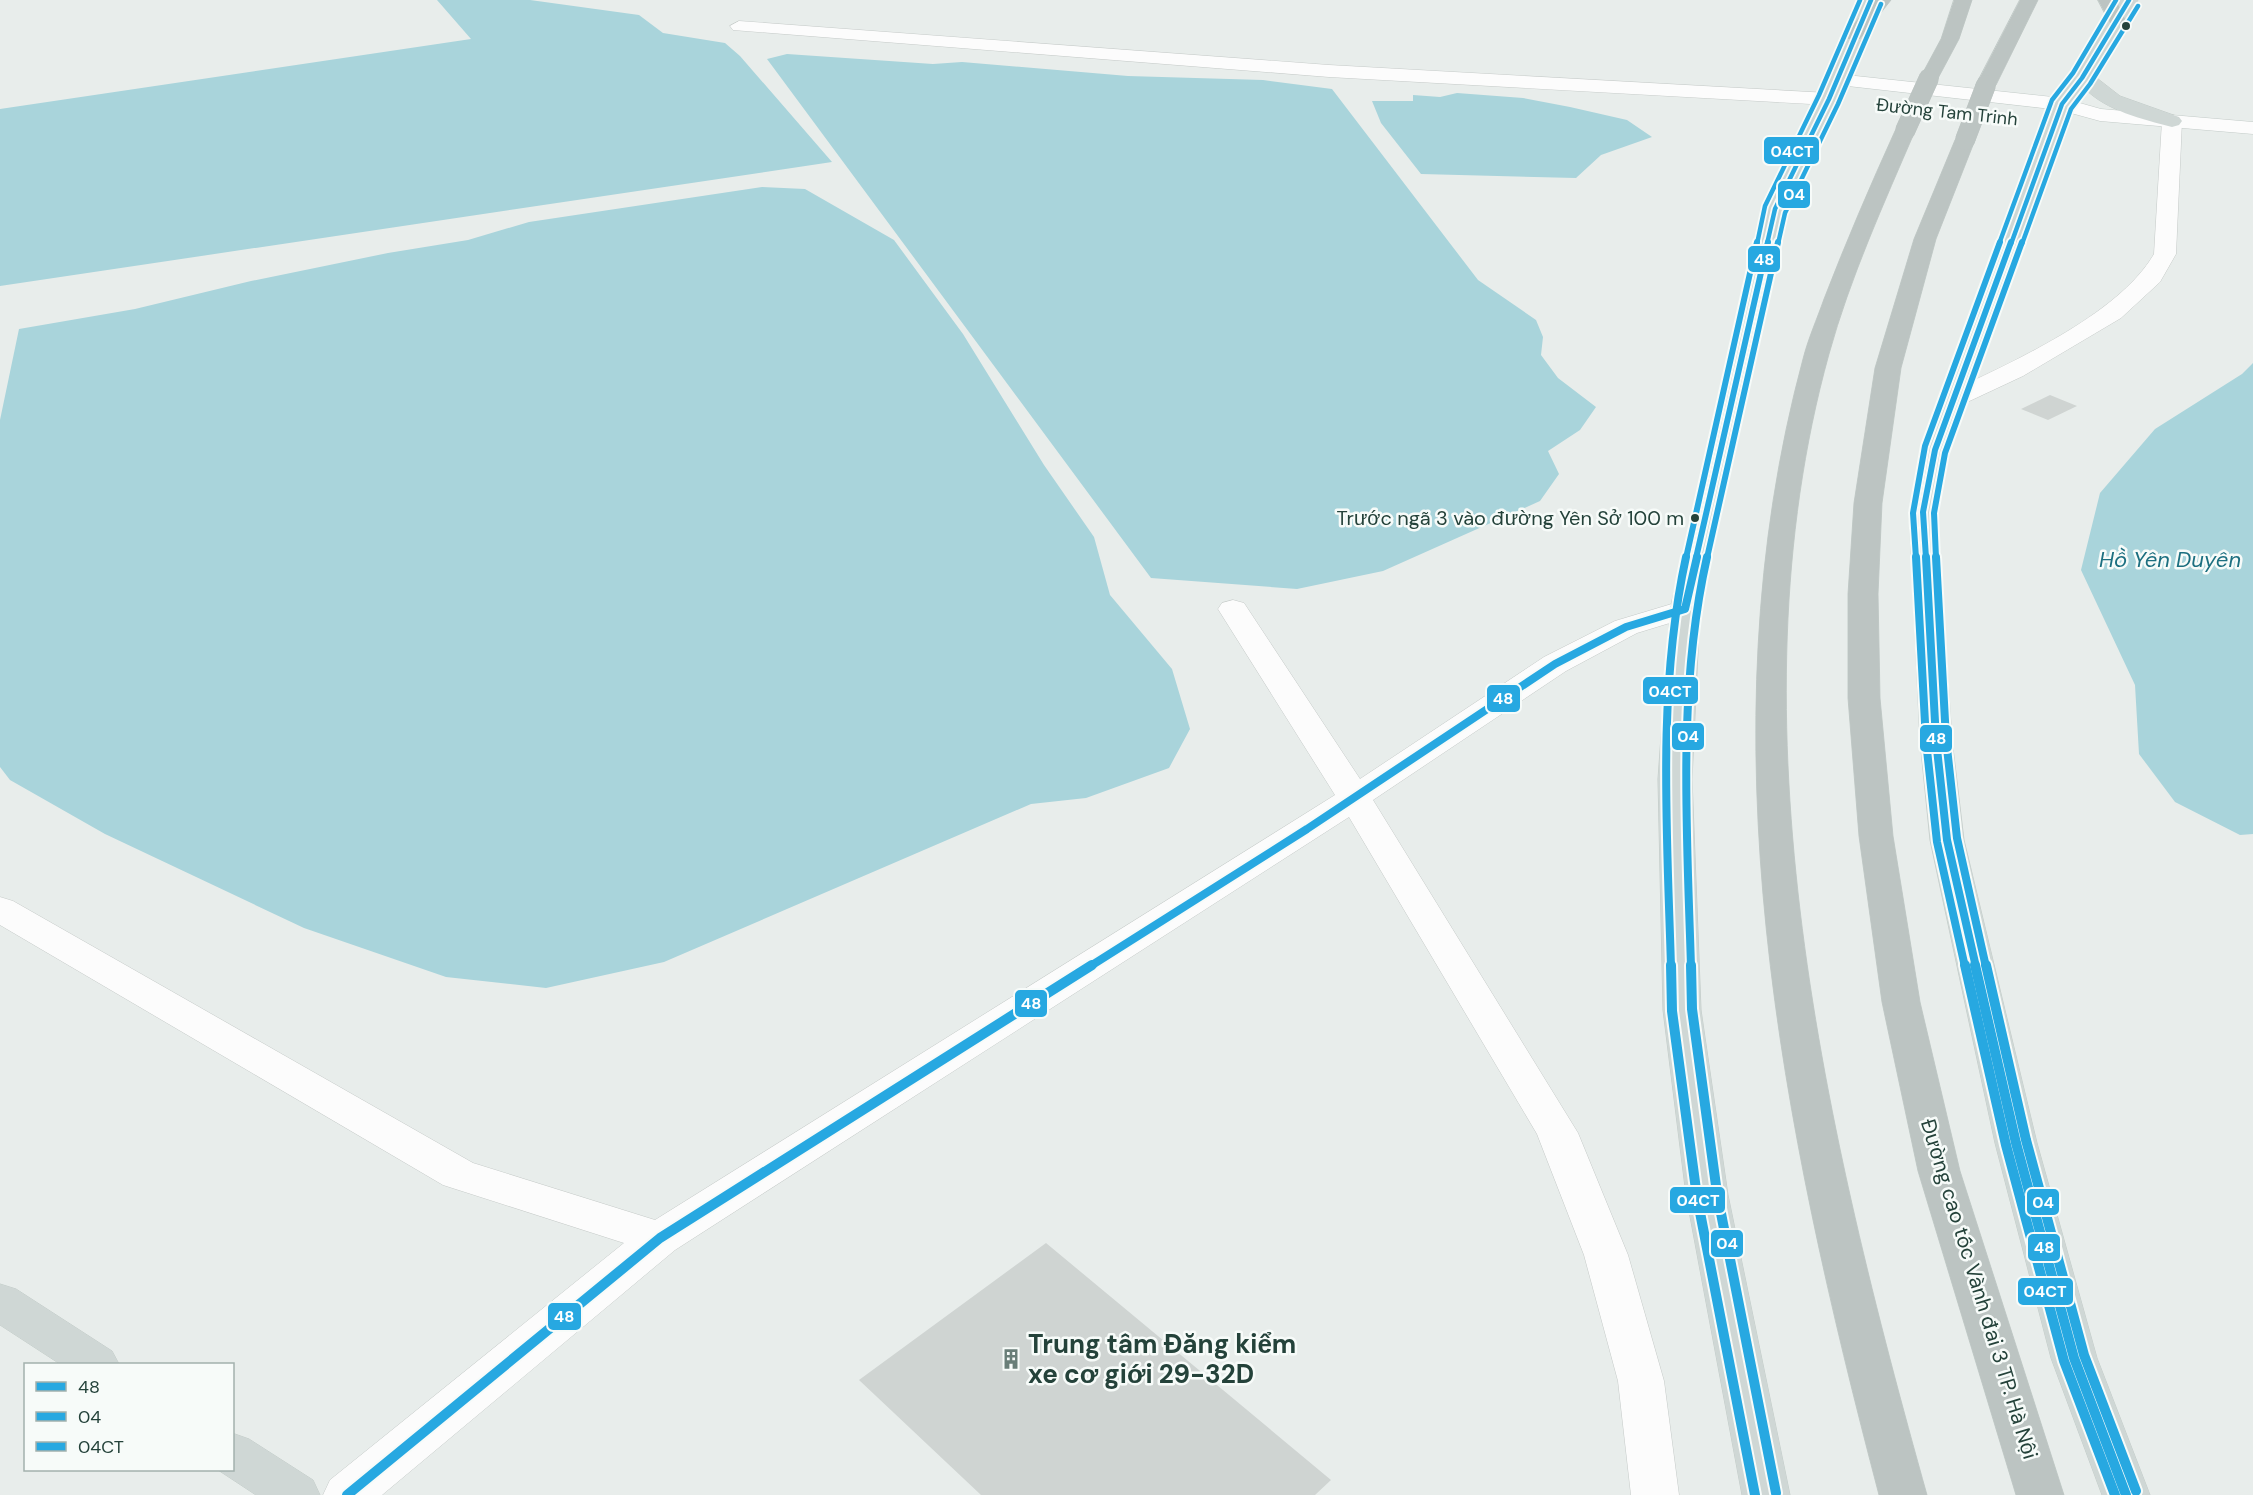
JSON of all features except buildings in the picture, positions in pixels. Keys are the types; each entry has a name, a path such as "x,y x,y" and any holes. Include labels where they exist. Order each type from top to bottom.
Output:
{"highway":[{"path":"1854,34 1882,0"},
{"path":"1903,1495 1872,1382 1823,1171 1792,1004 1774,826 1770,689 1776,578 1788,492 1816,357 1898,119 1929,78 1950,39 1963,0"},
{"name":"Đường cao tốc Vành đai 3 TP. Hà Nội","path":"2029,0 1986,85 1951,122 1925,239 1888,368 1868,503 1863,594 1864,698 1876,837 1901,1002 1939,1171 2040,1495"},
{"path":"2107,0 2116,19"}],"main road":[{"path":"1766,1495 1707,1196 1682,1010 1675,779 1685,609 1776,209 1833,90 1854,34 1871,0"},
{"path":"2126,1495 2068,1335 2016,1143 1947,840 1936,740 1923,512 1935,450 2048,116 2085,77 2116,19 2129,0"},
{"path":"2085,77 2094,90 2135,110 2172,121"},
{"path":"0,1302 93,1363"},
{"path":"234,1454 296,1495"}],"street":[{"path":"739,26 1295,69 1833,90"},
{"name":"Đường Tam Trinh","path":"1833,90 1860,103"},
{"name":"Đường Tam Trinh","path":"1833,90 2048,116 2100,115 2253,128"},
{"name":"Đường Tam Trinh","path":"1898,119 1951,122 1998,118"},
{"path":"1953,400 2014,372 2113,313 2152,277 2164,254 2172,121"},
{"path":"1233,609 1274,676 1320,741 1557,1133 1606,1255 1641,1381 1657,1495"},
{"path":"347,1495 660,1238 1307,829 1555,664 1626,627 1685,609"},
{"path":"0,909 458,1174 660,1238"}],"water":[{"path":"437,0 530,0 639,15 663,33 725,43 740,56 832,162 0,286 0,109 471,39"},
{"path":"787,54 933,64 962,62 1128,76 1263,80 1332,89 1478,280 1536,320 1543,337 1541,355 1558,378 1596,407 1580,430 1548,451 1559,474 1540,501 1383,571 1297,589 1151,578 767,59"},
{"path":"1457,93 1523,98 1570,107 1627,120 1652,137 1601,155 1576,178 1421,174 1381,123 1372,101 1413,101 1413,95 1440,97"},
{"path":"762,187 805,189 894,240 963,334 1044,465 1094,537 1110,595 1172,669 1190,729 1169,768 1086,798 1031,804 664,962 546,988 446,977 304,928 105,834 10,780 0,767 0,420 19,329 135,309 251,281 388,253 468,240 529,222"},
{"name":"Hồ Yên Duyên","path":"2253,363 2253,834 2240,835 2175,802 2139,754 2135,685 2081,570 2100,493 2155,429 2242,374"}],"transit line":[{"name":"04CT","path":"1755,1495 1697,1197 1672,1011 1665,779 1675,608 1765,206 1819,95 1860,0"},
{"name":"48","path":"347,1495 660,1238 1307,829 1555,664 1626,627 1685,609 1775,209 1829,99 1871,0"},
{"name":"04CT","path":"2115,1495 2064,1361 2006,1145 1937,842 1926,741 1913,513 1925,446 2052,100 2073,73 2116,0"},
{"name":"48","path":"2126,1495 2074,1358 2016,1143 1947,840 1936,740 1923,512 1935,450 2062,104 2082,78 2129,0"},
{"name":"04","path":"1776,1493 1717,1193 1692,1009 1686,779 1695,610 1785,213 1838,104 1881,4"},
{"name":"04","path":"2136,1491 2084,1355 2026,1140 1957,838 1946,739 1934,513 1945,453 2071,109 2090,84 2138,6"}],"place":[{"name":"Trước ngã 3 vào đường Yên Sở 100 m","path":"1695,518"},
{"name":"Trung tâm Đăng kiểm xe cơ giới 29-32D","path":"1011,1359"}]}
